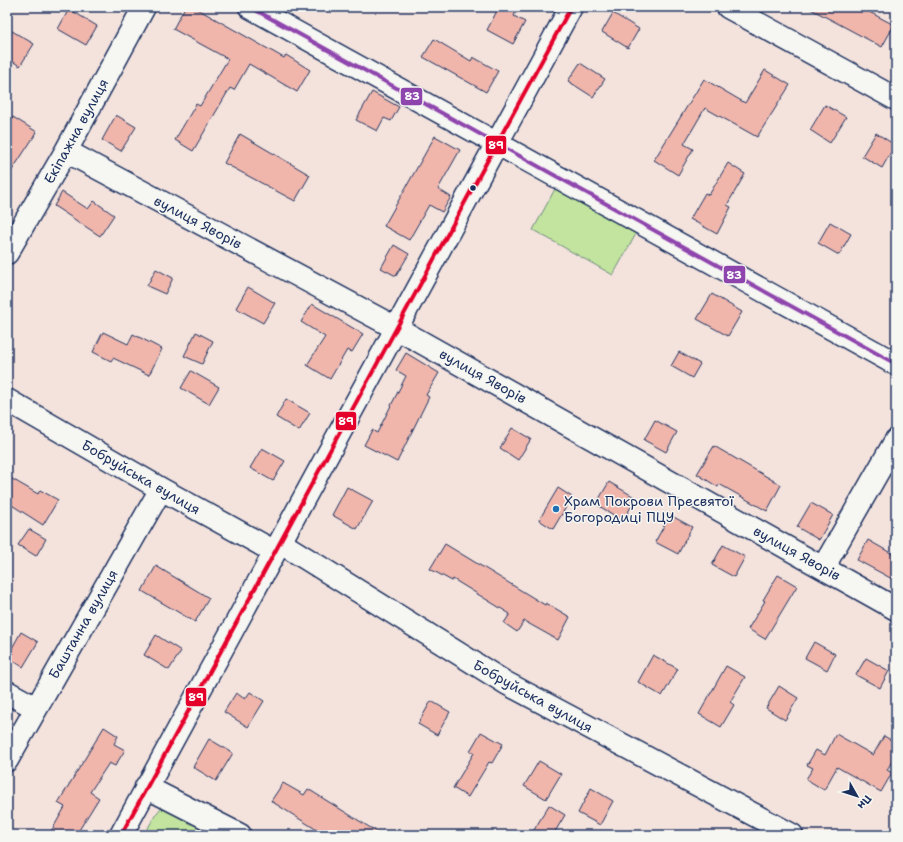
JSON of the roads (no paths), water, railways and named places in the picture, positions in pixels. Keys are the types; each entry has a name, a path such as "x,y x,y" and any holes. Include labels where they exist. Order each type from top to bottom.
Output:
{"street":[{"name":"Екіпажна вулиця","path":"7,253 66,151 144,7"},
{"path":"250,7 896,364"},
{"path":"121,835 572,7"},
{"path":"728,7 896,99"},
{"name":"вулиця Яворів","path":"66,151 396,328 896,609"},
{"name":"Бобруйська вулиця","path":"7,400 160,489 278,548 506,683 792,835"},
{"path":"823,568 896,440"},
{"name":"Баштанна вулиця","path":"7,760 160,489"},
{"path":"7,692 36,708"},
{"path":"146,787 240,835"}],"place":[{"name":"Храм Покрови Пресвятої Богородиці ПЦУ","path":"556,509"}]}
